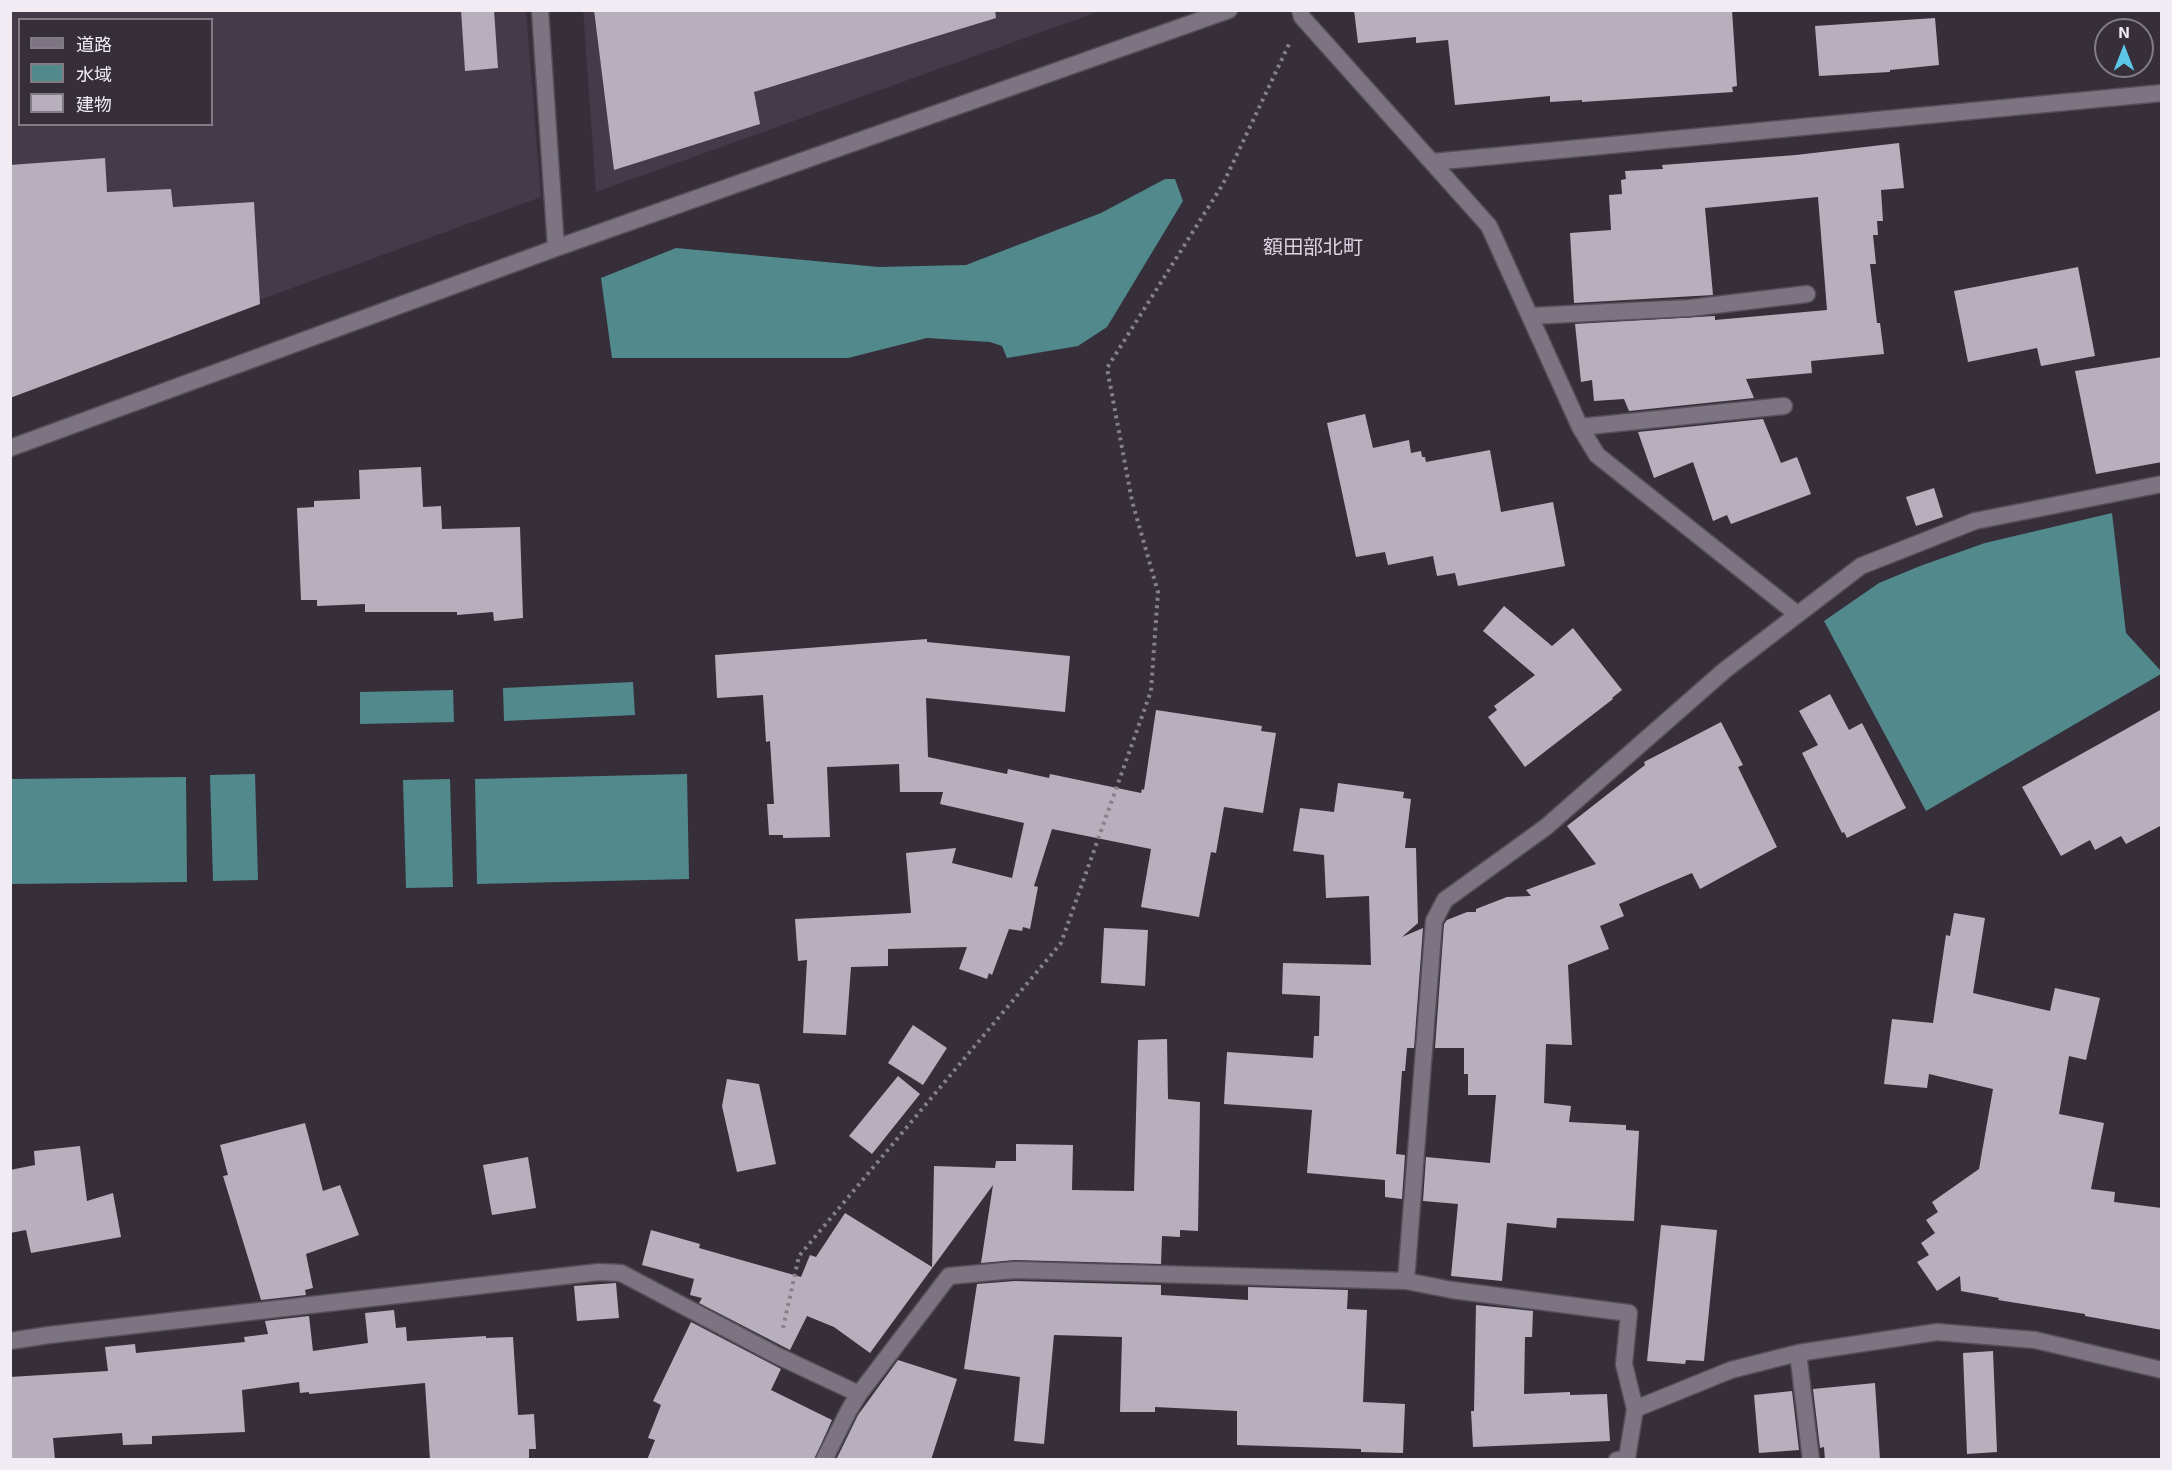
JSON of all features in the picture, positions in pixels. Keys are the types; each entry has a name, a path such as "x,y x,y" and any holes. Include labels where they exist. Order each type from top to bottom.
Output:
{"street":[{"path":"540,10 556,248"},
{"path":"10,448 556,248 1229,10"},
{"path":"1301,14 1489,226 1580,427 1597,455 1797,614"},
{"path":"1432,162 2162,93"},
{"path":"1530,316 1690,308 1807,294"},
{"path":"1580,427 1784,406"},
{"path":"1406,1281 1434,921 1445,900 1546,827 1725,670 1861,566 1975,520 2162,484"},
{"path":"824,1460 849,1410 949,1276 1016,1270 1406,1281 1452,1290 1629,1313 1624,1364 1635,1409 1627,1458 1617,1460"},
{"path":"10,1341 599,1272 621,1273 778,1356 860,1395"},
{"path":"1635,1409 1731,1370 1798,1353 1937,1332 2035,1340 2162,1370"},
{"path":"1798,1353 1811,1460"}],"path":[{"path":"778,1356 799,1256 1061,943 1151,691 1158,592 1132,501 1107,368 1223,184 1301,14"}],"shaded area":[{"path":"583,10 1100,11 596,192"},
{"path":"11,11 526,11 541,197 11,391"}],"water":[{"path":"1165,179 1175,179 1183,201 1107,327 1078,346 1007,358 1002,346 990,342 927,338 848,358 612,358 601,278 676,248 879,267 966,265 1101,213"},
{"path":"2112,513 2126,633 2161,671 2161,674 1926,811 1824,621 1879,583 1920,566 1985,543"},
{"path":"633,682 635,715 504,721 503,688"},
{"path":"453,690 454,722 360,724 360,692"},
{"path":"255,774 258,880 213,881 210,775"},
{"path":"687,774 689,879 477,884 475,779"},
{"path":"186,777 187,882 11,884 11,779"},
{"path":"450,779 453,887 406,888 403,780"}],"building":[{"path":"461,10 494,10 498,68 465,71"},
{"path":"594,10 995,10 996,18 754,92 760,124 614,170"},
{"path":"1354,10 1732,10 1737,86 1732,87 1733,92 1582,102 1582,100 1550,102 1550,96 1455,105 1448,40 1416,43 1416,37 1358,43"},
{"path":"1935,18 1939,65 1890,70 1890,72 1819,76 1815,26"},
{"path":"1899,143 1904,188 1881,190 1883,221 1877,221 1878,235 1873,235 1876,264 1870,264 1877,323 1880,323 1884,354 1811,361 1812,373 1746,379 1754,398 1629,411 1624,399 1594,401 1592,380 1581,382 1575,324 1715,316 1715,320 1827,310 1818,197 1705,208 1713,295 1574,303 1570,233 1611,230 1609,195 1622,194 1621,180 1626,179 1625,171 1663,169 1662,165 1796,155"},
{"path":"105,158 107,192 171,189 173,207 254,202 260,304 10,398 10,165"},
{"path":"2078,267 2095,356 2041,366 2037,348 1968,362 1954,291"},
{"path":"2162,357 2162,462 2096,474 2075,371"},
{"path":"1365,414 1373,448 1409,440 1411,453 1421,451 1426,462 1490,450 1501,512 1553,502 1565,566 1458,586 1455,573 1437,576 1433,556 1388,565 1385,552 1356,557 1327,423"},
{"path":"1763,419 1781,463 1797,457 1811,494 1731,524 1727,515 1713,521 1693,462 1654,478 1638,432"},
{"path":"421,467 423,507 441,506 442,529 520,527 523,618 494,621 493,612 457,615 457,612 365,612 365,604 317,606 317,600 301,600 297,508 314,507 314,501 360,499 359,470"},
{"path":"1934,488 1943,517 1916,526 1906,497"},
{"path":"1504,606 1552,646 1573,628 1622,690 1525,767 1488,717 1497,710 1494,706 1535,675 1483,631"},
{"path":"927,639 927,642 1070,656 1065,712 926,698 928,757 1007,774 1008,769 1049,778 1050,774 1141,793 1142,789 1144,790 1156,710 1262,726 1261,731 1276,733 1263,813 1224,807 1216,853 1211,852 1199,917 1141,907 1151,849 1052,829 1034,886 1038,887 1030,929 1023,927 1022,931 1009,929 992,975 989,973 987,979 959,969 967,947 888,949 888,966 851,967 846,1035 803,1033 807,960 798,961 795,919 911,913 906,853 956,848 952,863 1012,878 1024,823 940,804 943,792 900,792 899,764 827,767 830,837 783,838 783,835 769,835 767,804 774,804 770,741 766,742 763,695 717,698 715,655"},
{"path":"1830,694 1849,730 1862,723 1906,808 1847,838 1844,832 1842,833 1802,753 1818,745 1799,711"},
{"path":"2162,709 2162,825 2126,844 2121,836 2095,850 2090,840 2061,856 2022,787"},
{"path":"1721,722 1743,765 1738,767 1777,847 1700,889 1692,873 1619,904 1624,916 1600,926 1609,949 1568,965 1572,1045 1546,1044 1544,1103 1571,1106 1569,1122 1626,1125 1626,1130 1639,1131 1634,1221 1557,1218 1556,1228 1507,1223 1502,1281 1451,1276 1458,1204 1423,1201 1426,1157 1490,1163 1496,1095 1468,1095 1468,1074 1464,1074 1464,1048 1435,1048 1444,924 1447,920 1467,912 1476,912 1476,909 1507,897 1531,896 1526,890 1596,864 1567,826 1645,765 1644,762"},
{"path":"1338,783 1404,792 1403,798 1411,799 1405,848 1416,848 1418,923 1402,937 1423,928 1414,1048 1407,1048 1405,1071 1402,1071 1396,1154 1405,1155 1402,1199 1385,1197 1385,1180 1307,1173 1312,1110 1224,1104 1227,1052 1313,1058 1314,1036 1319,1036 1320,996 1282,994 1283,963 1371,965 1369,896 1326,898 1324,855 1293,851 1300,808 1334,812"},
{"path":"1954,913 1985,918 1973,993 2050,1011 2055,988 2100,998 2086,1060 2069,1056 2059,1114 2104,1123 2091,1189 2115,1192 2114,1202 2162,1208 2162,1330 1961,1291 1960,1276 1937,1291 1917,1262 1929,1255 1921,1243 1935,1233 1926,1220 1938,1212 1932,1202 1979,1169 1993,1089 1929,1074 1927,1088 1884,1084 1892,1019 1933,1023 1946,935 1950,936"},
{"path":"1104,928 1148,930 1145,986 1101,983"},
{"path":"913,1025 947,1048 923,1085 888,1063"},
{"path":"1167,1039 1168,1099 1200,1102 1198,1231 1180,1230 1180,1237 1162,1236 1161,1264 1015,1260 981,1263 993,1185 870,1353 834,1327 807,1316 790,1350 699,1303 702,1298 690,1295 694,1279 642,1265 651,1230 700,1244 699,1248 801,1277 810,1255 816,1257 845,1213 932,1267 934,1166 995,1168 996,1161 1016,1161 1016,1144 1073,1145 1072,1190 1134,1191 1138,1040"},
{"path":"898,1076 920,1094 872,1154 849,1136"},
{"path":"727,1079 759,1084 776,1164 737,1172 722,1106"},
{"path":"305,1123 323,1191 340,1185 359,1235 306,1254 313,1288 305,1290 306,1295 261,1300 223,1176 228,1175 220,1145"},
{"path":"80,1146 87,1201 113,1193 121,1237 31,1253 26,1230 10,1233 10,1170 35,1165 34,1151"},
{"path":"528,1157 536,1208 492,1215 483,1165"},
{"path":"1661,1225 1717,1230 1704,1361 1686,1360 1685,1364 1647,1361"},
{"path":"1015,1281 1161,1285 1161,1295 1248,1300 1248,1287 1348,1290 1347,1309 1367,1310 1363,1402 1405,1404 1403,1453 1361,1452 1361,1449 1237,1445 1237,1411 1155,1407 1155,1412 1120,1412 1122,1337 1054,1335 1044,1444 1014,1441 1020,1377 964,1369 977,1284"},
{"path":"616,1283 619,1318 577,1321 574,1286"},
{"path":"1476,1305 1533,1311 1532,1337 1525,1337 1524,1394 1570,1392 1570,1395 1607,1394 1610,1441 1473,1447 1471,1411 1474,1411"},
{"path":"394,1310 396,1328 406,1327 407,1341 486,1336 486,1338 513,1337 518,1415 534,1414 536,1449 529,1449 529,1460 430,1460 425,1383 309,1394 309,1392 300,1393 299,1382 242,1390 245,1432 152,1436 152,1444 123,1445 122,1433 53,1438 55,1460 10,1460 10,1377 108,1371 105,1347 135,1344 136,1353 245,1342 244,1337 268,1334 265,1321 309,1316 313,1351 368,1343 365,1313"},
{"path":"691,1322 781,1369 771,1390 832,1420 814,1460 647,1460 655,1440 648,1438 661,1405 653,1401"},
{"path":"1993,1351 1997,1452 1967,1454 1963,1353"},
{"path":"898,1360 957,1379 931,1460 836,1460 858,1415"},
{"path":"1875,1383 1880,1460 1825,1460 1824,1447 1820,1448 1813,1389"},
{"path":"1792,1391 1799,1450 1759,1453 1754,1395"}],"district":[{"name":"額田部北町","path":"1313,247"}]}
